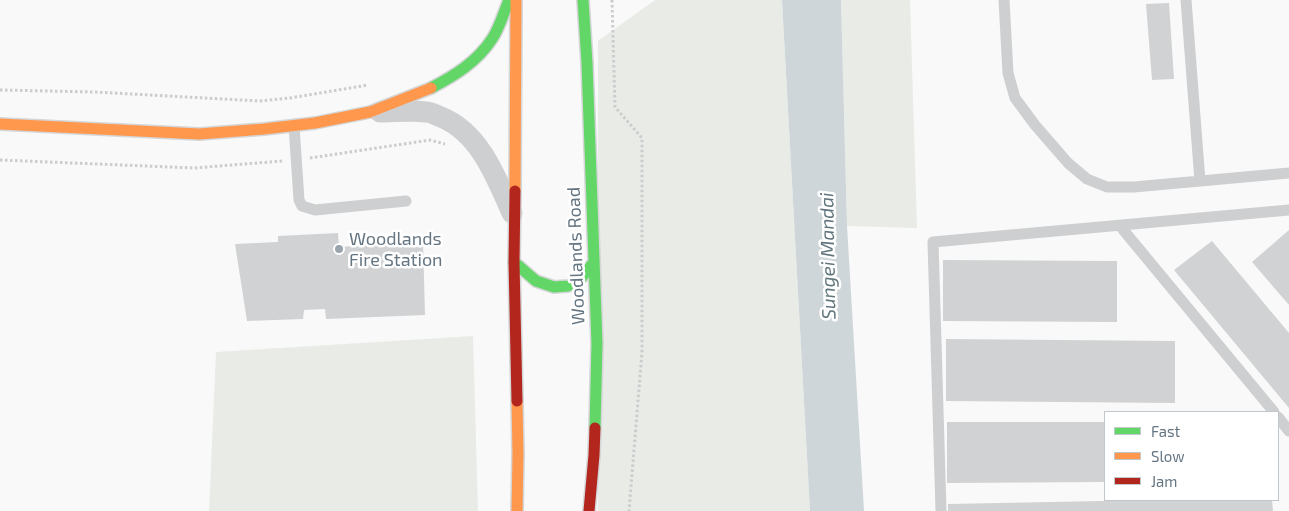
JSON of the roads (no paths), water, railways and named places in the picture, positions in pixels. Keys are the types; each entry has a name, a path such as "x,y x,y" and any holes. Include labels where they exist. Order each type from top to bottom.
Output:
{"main road":[{"path":"0,124 199,134 264,130 315,123 370,112 432,88 452,77 472,62 492,39 509,0"},
{"path":"516,0 514,262 518,454 517,511"},
{"name":"Woodlands Road","path":"584,0 597,344 594,456 589,511"},
{"path":"514,262 536,282 554,287 568,286 578,282 594,262"}],"street":[{"path":"370,112 427,112 446,119 465,131 480,149 493,170 514,218"}],"lane":[{"path":"1004,0 1008,73 1015,98 1035,125 1068,163 1087,179 1107,187 1134,187 1289,173"},
{"path":"1186,0 1200,181"},
{"path":"294,126 298,200 302,206 315,210 406,201"},
{"path":"941,511 934,242 1289,210"},
{"path":"1120,226 1273,411"},
{"path":"1279,418 1289,431"}],"water":[{"name":"Sungei Mandai","path":"782,0 841,0 847,226 864,511 810,511"}],"place":[{"name":"Woodlands Fire Station","path":"339,249"}]}
